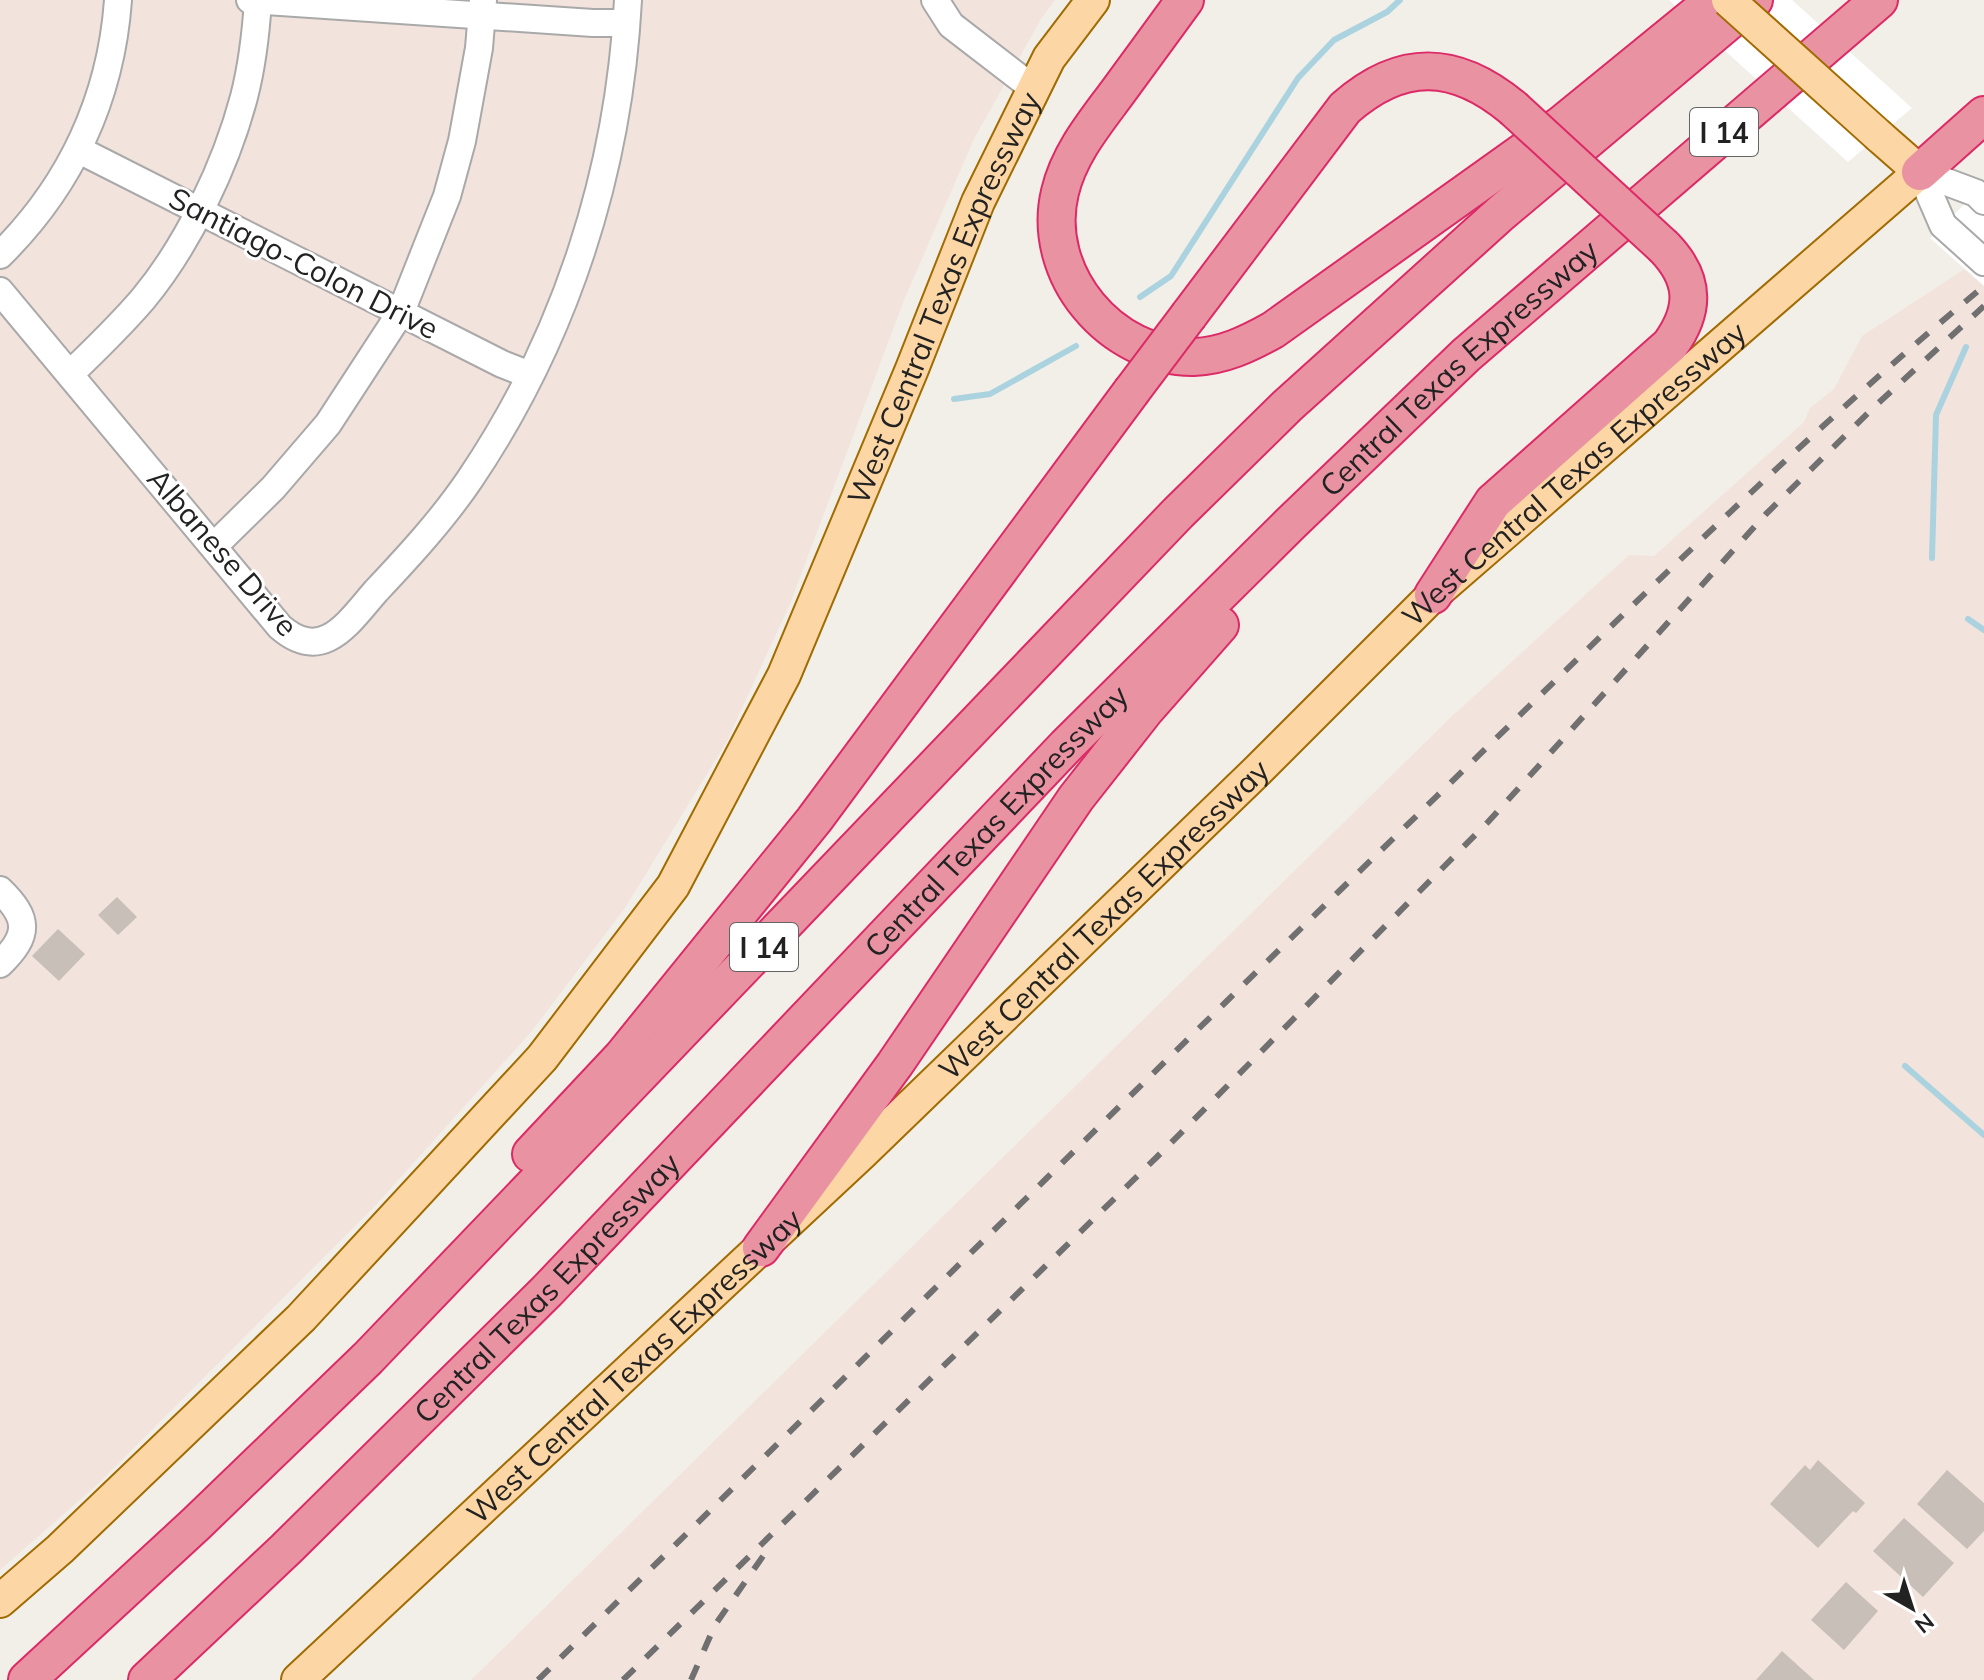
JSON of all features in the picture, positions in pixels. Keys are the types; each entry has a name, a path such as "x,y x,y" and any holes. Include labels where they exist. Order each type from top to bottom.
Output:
{"highway":[{"path":"1185,0 1082,141 1067,167 1059,195 1057,221 1067,272 1082,299 1100,320 1121,336 1145,348 1193,357 1232,350 1273,330 1562,124 1714,0"},
{"name":"I 14","path":"27,1680 197,1523 368,1358 1178,513 1287,406 1501,213 1754,0"},
{"name":"Central Texas Expressway","path":"147,1680 286,1549 547,1291 1066,746 1466,355 1879,0"},
{"path":"368,1358 433,1258 622,1057 814,820 1345,108 1365,90 1390,77 1416,71 1470,79 1513,108 1664,247 1678,262 1689,292 1688,311 1682,329 1670,345 1493,502 1433,595"},
{"path":"1920,172 1984,115"},
{"path":"761,1248 895,1064 1004,900 1111,753 1214,630 1416,432 1466,355"}],"main road":[{"name":"West Central Texas Expressway","path":"0,1601 60,1549 311,1306 542,1058 673,886 784,675 978,202 1049,58 1093,0"},
{"path":"1728,0 1920,172"},
{"name":"West Central Texas Expressway","path":"298,1680 761,1248 1194,832 1433,595 1920,172"}],"street":[{"path":"0,255 46,203 79,150 107,75 118,0"},
{"path":"250,0 484,7 593,23 627,11"},
{"path":"70,374 144,297 175,253 198,210 224,156 244,96 255,41 258,0"},
{"path":"935,0 951,25 1034,89"},
{"path":"214,546 273,488 328,424 401,312 447,196 462,141 484,7"},
{"name":"Albanese Drive","path":"0,291 280,627 304,643 328,639 349,621 411,554 468,482 530,375 571,282 591,226 616,111 627,11"},
{"name":"Santiago-Colon Drive","path":"79,150 502,364 530,375"},
{"path":"1920,172 1980,197"},
{"path":"1920,172 1943,225 1984,262"},
{"path":"0,890 15,905 24,925 21,938 0,964"}],"shaded area":[{"path":"0,0 1055,0 1041,19 974,139 904,300 790,604 726,743 625,908 532,1031 374,1207 98,1484 0,1570"},
{"path":"1984,251 1984,1680 471,1680 1450,718 1629,555 1654,556 1804,422 1810,408 1834,389 1862,336 1963,270"}],"pier":[{"path":"1669,0 1792,0 1912,108 1848,162"},
{"path":"1984,185 1984,286 1930,238"}],"building":[{"path":"117,897 137,917 118,935 98,915"},
{"path":"58,929 85,954 59,981 32,956"},
{"path":"1818,1460 1865,1503 1856,1513 1853,1511 1818,1548 1770,1504 1805,1465 1810,1470"},
{"path":"1947,1470 1984,1503 1984,1531 1967,1549 1917,1504"},
{"path":"1904,1518 1954,1563 1923,1597 1873,1551"},
{"path":"1846,1582 1878,1611 1844,1650 1811,1620"},
{"path":"1782,1651 1814,1680 1756,1680"}],"waterway":[{"path":"1140,297 1171,276 1298,78 1334,40 1387,12 1400,0"},
{"path":"954,399 990,394 1076,346"},
{"path":"1932,558 1936,415 1966,347"},
{"path":"1968,619 1984,630"},
{"path":"1905,1066 1984,1135"}],"railway":[{"path":"538,1680 1638,600 1843,408 1984,286"},
{"path":"623,1680 1165,1149 1488,822 1766,514 1874,407 1984,306"},
{"path":"691,1680 715,1625 768,1549"}]}
